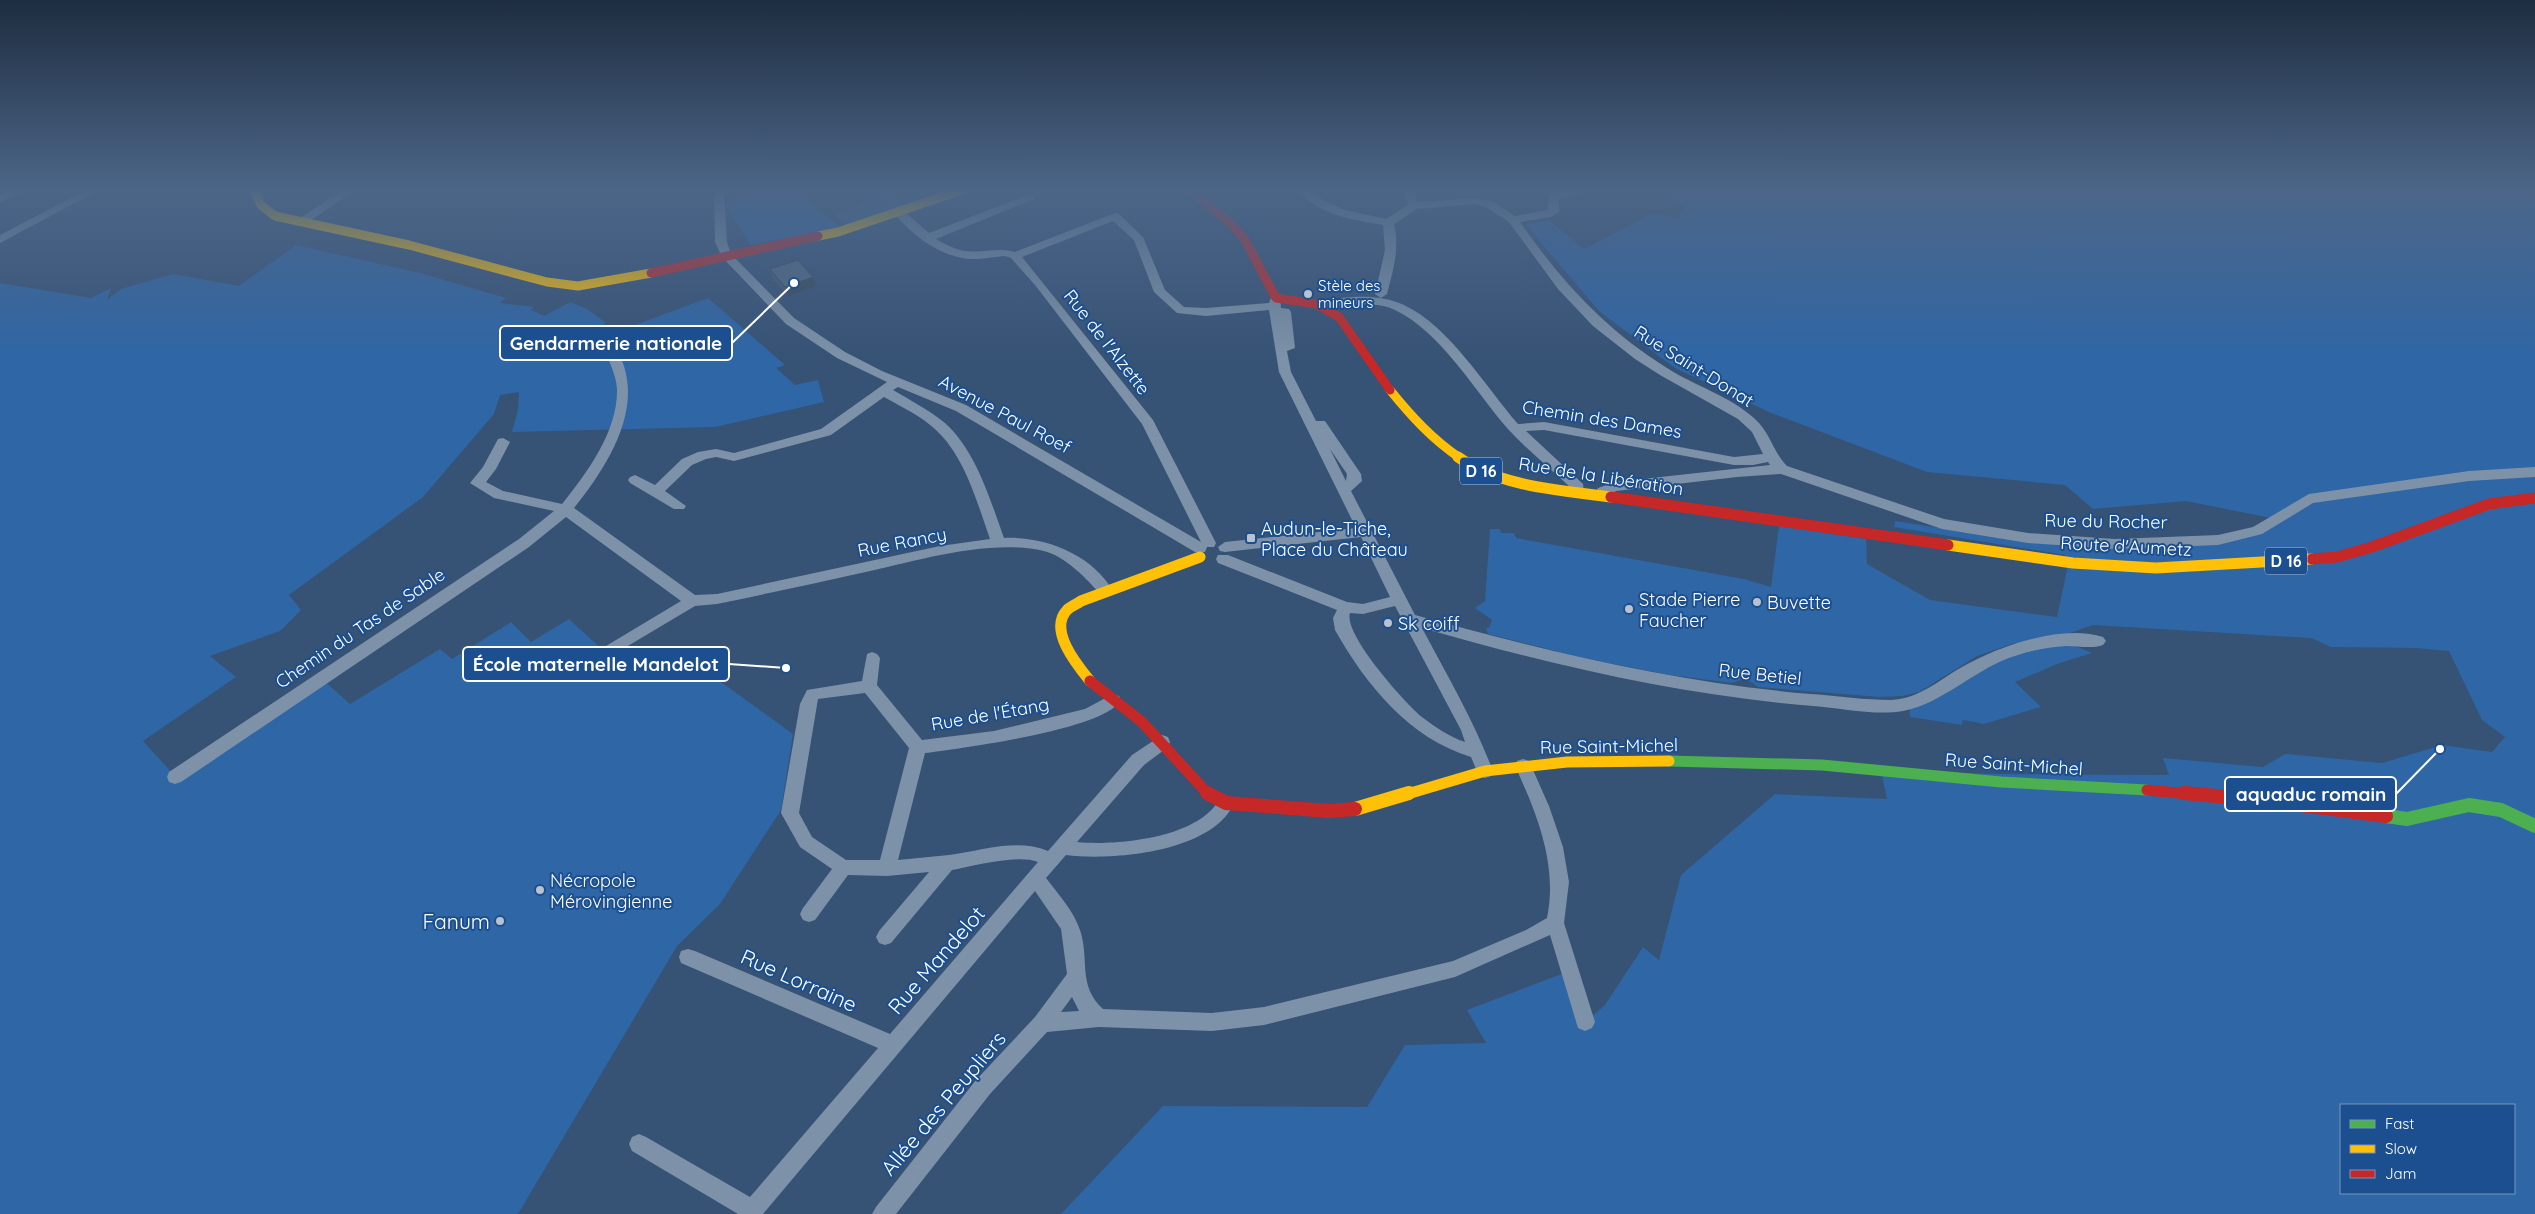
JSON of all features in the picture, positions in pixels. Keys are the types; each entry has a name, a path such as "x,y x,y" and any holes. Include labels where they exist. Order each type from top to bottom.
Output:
{"main road":[{"path":"407,245 547,282 578,286 629,279 776,245"},
{"path":"1247,245 1277,307 1285,302 1324,305"},
{"name":"Rue de la Libération","path":"1324,305 1340,317 1416,423 1433,441 1455,457 1482,471 1512,481 1577,493 1708,510"},
{"name":"Route d'Aumetz","path":"1708,510 2073,563 2156,568 2337,557 2372,547 2489,504 2535,498"},
{"path":"1203,549 1081,601 1068,610 1062,619 1063,634 1068,650 1091,682 1142,722 1208,794 1226,803"},
{"name":"Rue Saint-Michel","path":"1226,803 1329,811 1358,809 1485,770 1567,762 1651,761 1822,765 2000,782 2174,792 2270,801 2407,819 2468,805 2501,810 2535,826"}],"street":[{"path":"722,245 726,255"},
{"path":"938,245 964,255 1006,253 1015,256 1043,245"},
{"path":"1141,245 1160,292 1181,310 1206,312 1277,307 1285,372 1364,532 1469,730 1485,770"},
{"path":"1324,305 1381,299 1392,245"},
{"name":"Rue Saint-Donat","path":"1529,245 1543,266 1590,318 1663,371 1743,416 1759,429 1768,446 1770,457"},
{"name":"Avenue Paul Roef","path":"726,255 790,321 846,358 896,382 961,408 1203,549"},
{"name":"Rue de l'Alzette","path":"1015,256 1039,283 1148,423 1203,549"},
{"name":"Chemin des Dames","path":"1381,299 1416,318 1444,345 1515,428 1544,426 1737,466 1770,457"},
{"name":"Chemin du Tas de Sable","path":"175,776 524,543 565,509 598,463 614,429 622,406 623,389 620,372 610,348"},
{"path":"656,492 687,462 703,454 716,453 734,457 826,432 896,382"},
{"path":"884,390 943,429 957,447 982,495 998,543"},
{"path":"906,403 920,391"},
{"path":"1515,428 1578,487 1577,493"},
{"path":"503,442 489,469 477,483 498,495 565,509 692,601"},
{"name":"Rue du Rocher","path":"1770,457 1782,469 1798,476 1942,524 2028,538 2115,544 2218,540 2257,531 2309,499 2469,476 2535,472"},
{"path":"1601,496 1603,491 1615,487 1737,466 1782,469"},
{"path":"635,480 679,506"},
{"path":"1203,549 1208,562 1224,553 1364,532"},
{"name":"Rue Rancy","path":"606,653 692,601 716,599 913,558 998,543 1030,544 1051,548 1096,578 1106,591"},
{"path":"1224,553 1345,607 1363,609 1399,600"},
{"path":"1345,607 1341,618 1344,630 1384,690 1417,722 1444,741 1460,749 1478,752"},
{"name":"Rue Betiel","path":"1409,619 1528,652 1667,682 1748,695 1891,706 1909,705 1926,699 1968,670 2021,648 2046,641 2098,641"},
{"path":"872,658 869,686 813,694 808,704 790,813 806,842 843,867 887,868 947,863 1017,852 1057,854 1144,848 1212,822 1222,814 1226,803"},
{"name":"Rue de l'Étang","path":"869,686 918,746 994,737 1087,715 1100,710 1113,700"},
{"name":"Rue Mandelot","path":"751,1212 892,1045 1138,760 1162,742"},
{"path":"887,868 918,746"},
{"path":"1523,766 1543,808 1560,878 1559,902 1555,923 1585,1022"},
{"path":"886,937 947,863"},
{"path":"810,914 843,867"},
{"path":"1036,879 1064,914 1073,937 1075,978 1079,994 1087,1008 1099,1018"},
{"path":"1042,1023 1099,1018 1212,1022 1264,1016 1455,969 1532,936 1555,923"},
{"name":"Rue Lorraine","path":"688,957 892,1045"},
{"name":"Allée des Peupliers","path":"883,1214 983,1087 1042,1023 1075,978"},
{"path":"639,1144 751,1212"}],"shaded area":[{"path":"296,245 420,273 506,298 500,303 534,307 531,310 544,316 570,302 587,309 605,322 600,347 616,344 619,334 632,326 708,298 785,365 776,368 795,385 818,380 824,402 715,427 512,432 518,409 519,392 500,395 494,414 423,497 289,595 301,610 280,631 210,656 236,677 143,741 175,776 321,678 350,704 440,649 452,659 511,622 531,642 569,619 606,653 721,682 793,734 781,810 720,904 677,946 518,1214 0,1214 0,283 91,298 111,288 107,300 121,289 173,274 239,286"},
{"path":"1543,245 1579,245 1584,249 1592,245 2535,245 2535,1214 1061,1214 1163,1106 1367,1107 1405,1045 1486,1043 1467,1010 1569,971 1585,1022 1605,1005 1643,947 1659,960 1681,875 1775,794 1887,799 1881,771 2169,775 2163,758 2263,767 2285,754 2382,763 2442,745 2492,752 2505,737 2482,720 2449,651 2415,648 2331,647 2311,638 2093,625 2047,641 2073,645 2092,653 2057,664 2015,682 2041,707 1984,724 1963,720 1962,725 1910,717 1909,705 2020,648 2015,643 1977,656 1919,692 1902,696 1880,697 1758,687 1752,682 1745,680 1732,683 1670,675 1556,653 1556,651 1488,634 1486,628 1489,628 1492,620 1475,608 1485,601 1490,529 1500,529 1501,533 1514,533 1516,538 1744,579 1771,587 1779,526 1866,539 1867,564 1930,600 2057,617 2067,570 2065,555 1894,527 1895,521 2029,542 2222,544 2281,520 2186,501 2093,509 2065,485 1927,472 1769,412 1675,368 1600,312","holes":["2288,778 2365,789 2371,806 2270,801 2265,786"]}],"building":[{"path":"798,260 813,277 785,287 770,269"}],"traffic: fast":[{"path":"1669,761 1822,765 2001,782 2147,790"},
{"path":"2386,816 2407,819 2469,805 2501,810 2535,826"}],"traffic: slow":[{"path":"407,245 547,282 578,286 651,273"},
{"path":"1390,390 1414,420 1437,442 1461,459 1486,472 1542,487 1611,497"},
{"path":"1948,545 2073,563 2156,568 2312,559"},
{"path":"1090,681 1073,657 1063,637 1062,618 1067,610 1081,601 1200,557"},
{"path":"1355,809 1485,771 1567,762 1669,761"}],"traffic: jam":[{"path":"651,273 779,245"},
{"path":"1247,245 1276,298 1316,304 1339,317 1390,390"},
{"path":"1611,497 1948,545"},
{"path":"2312,559 2337,557 2372,547 2489,504 2535,498"},
{"path":"1090,681 1142,722 1208,794 1226,803 1329,811 1355,809"},
{"path":"2147,790 2270,801 2386,816"}],"place":[{"name":"Gendarmerie nationale","path":"794,283"},
{"name":"Stèle des mineurs","path":"1308,294"},
{"name":"Audun-le-Tiche, Place du Château","path":"1251,538"},
{"name":"Buvette","path":"1757,602"},
{"name":"Stade Pierre Faucher","path":"1629,609"},
{"name":"Sk coiff","path":"1388,623"},
{"name":"École maternelle Mandelot","path":"786,668"},
{"name":"aquaduc romain","path":"2440,749"},
{"name":"Nécropole Mérovingienne","path":"540,890"},
{"name":"Fanum","path":"500,921"}]}
